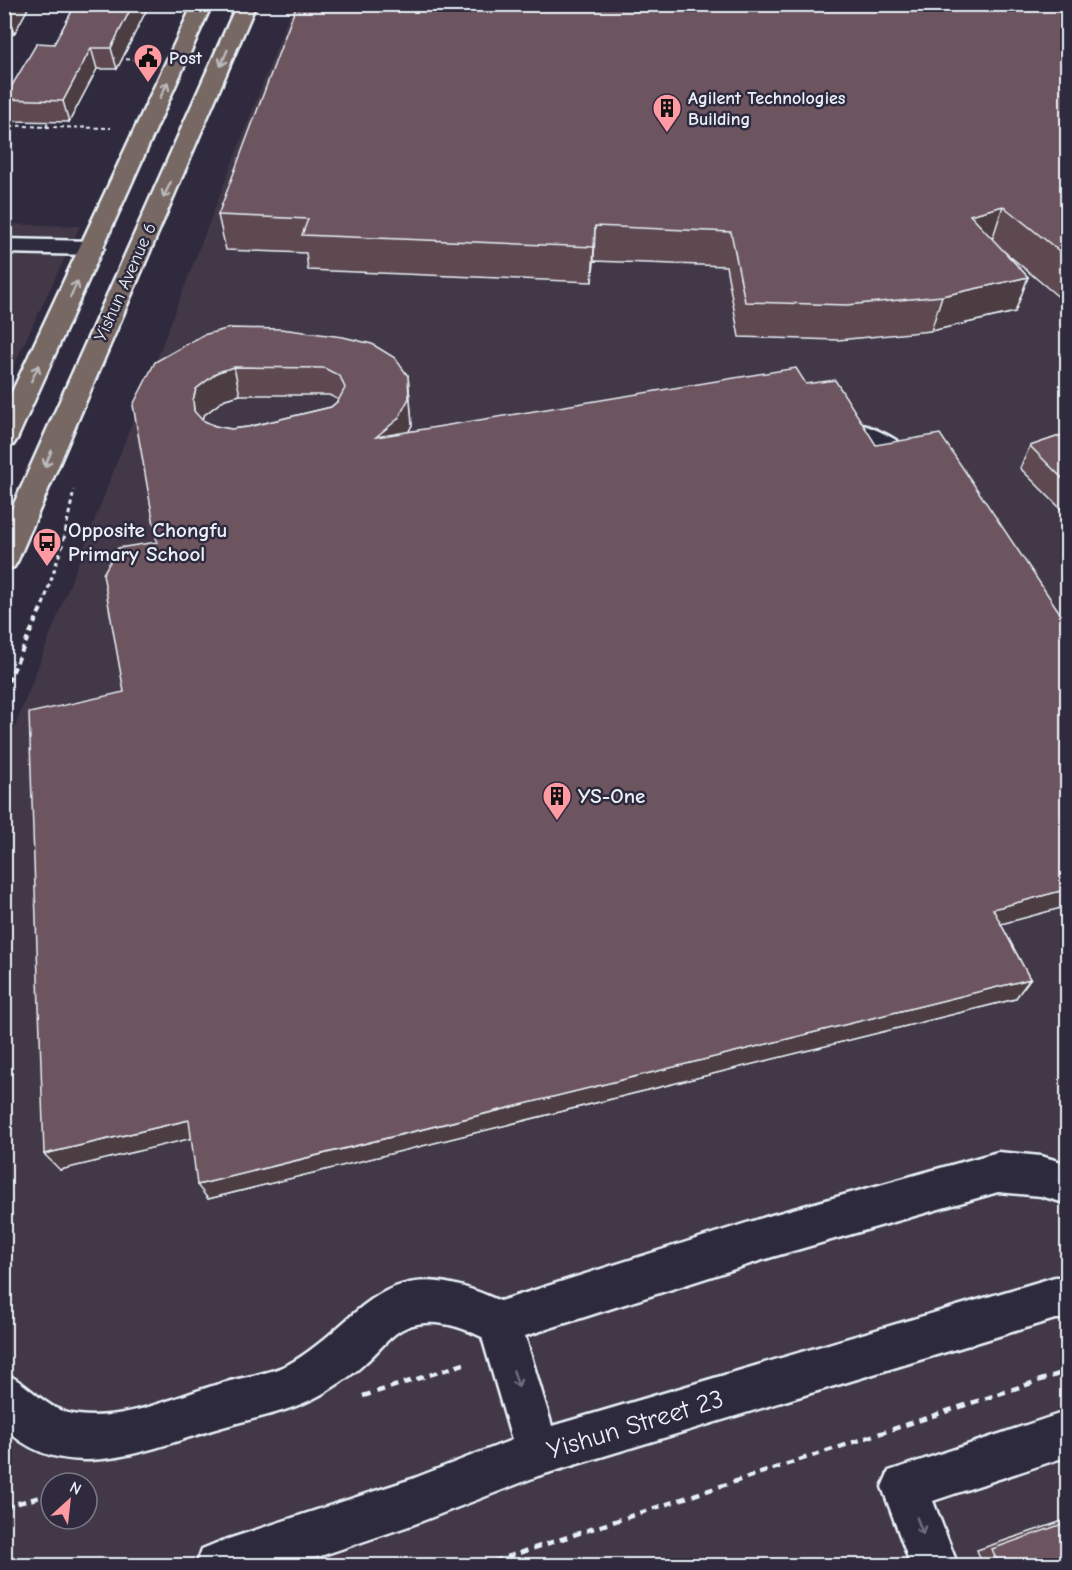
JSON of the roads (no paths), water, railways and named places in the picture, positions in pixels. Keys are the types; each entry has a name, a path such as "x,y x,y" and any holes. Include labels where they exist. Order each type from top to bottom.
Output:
{"main road":[{"path":"8,424 92,248 203,4"},
{"name":"Yishun Avenue 6","path":"4,560 102,332 191,137 247,4"}],"street":[{"path":"4,246 92,248"},
{"path":"800,424 833,425 855,431 888,447 914,471 933,501"},
{"path":"499,1323 772,1236 998,1172 1041,1176 1068,1184"},
{"name":"Yishun Street 23","path":"219,1566 412,1502 538,1453 1064,1290"},
{"path":"4,1395 31,1423 66,1437 105,1440 302,1380 344,1353 379,1319 408,1305 438,1301 470,1307 499,1323 538,1453"},
{"path":"936,1566 906,1487 1068,1433"}],"place":[{"name":"Post","path":"148,84"},
{"name":"Agilent Technologies Building","path":"667,134"},
{"name":"Opposite Chongfu Primary School","path":"47,568"},
{"name":"YS-One","path":"557,822"}]}
